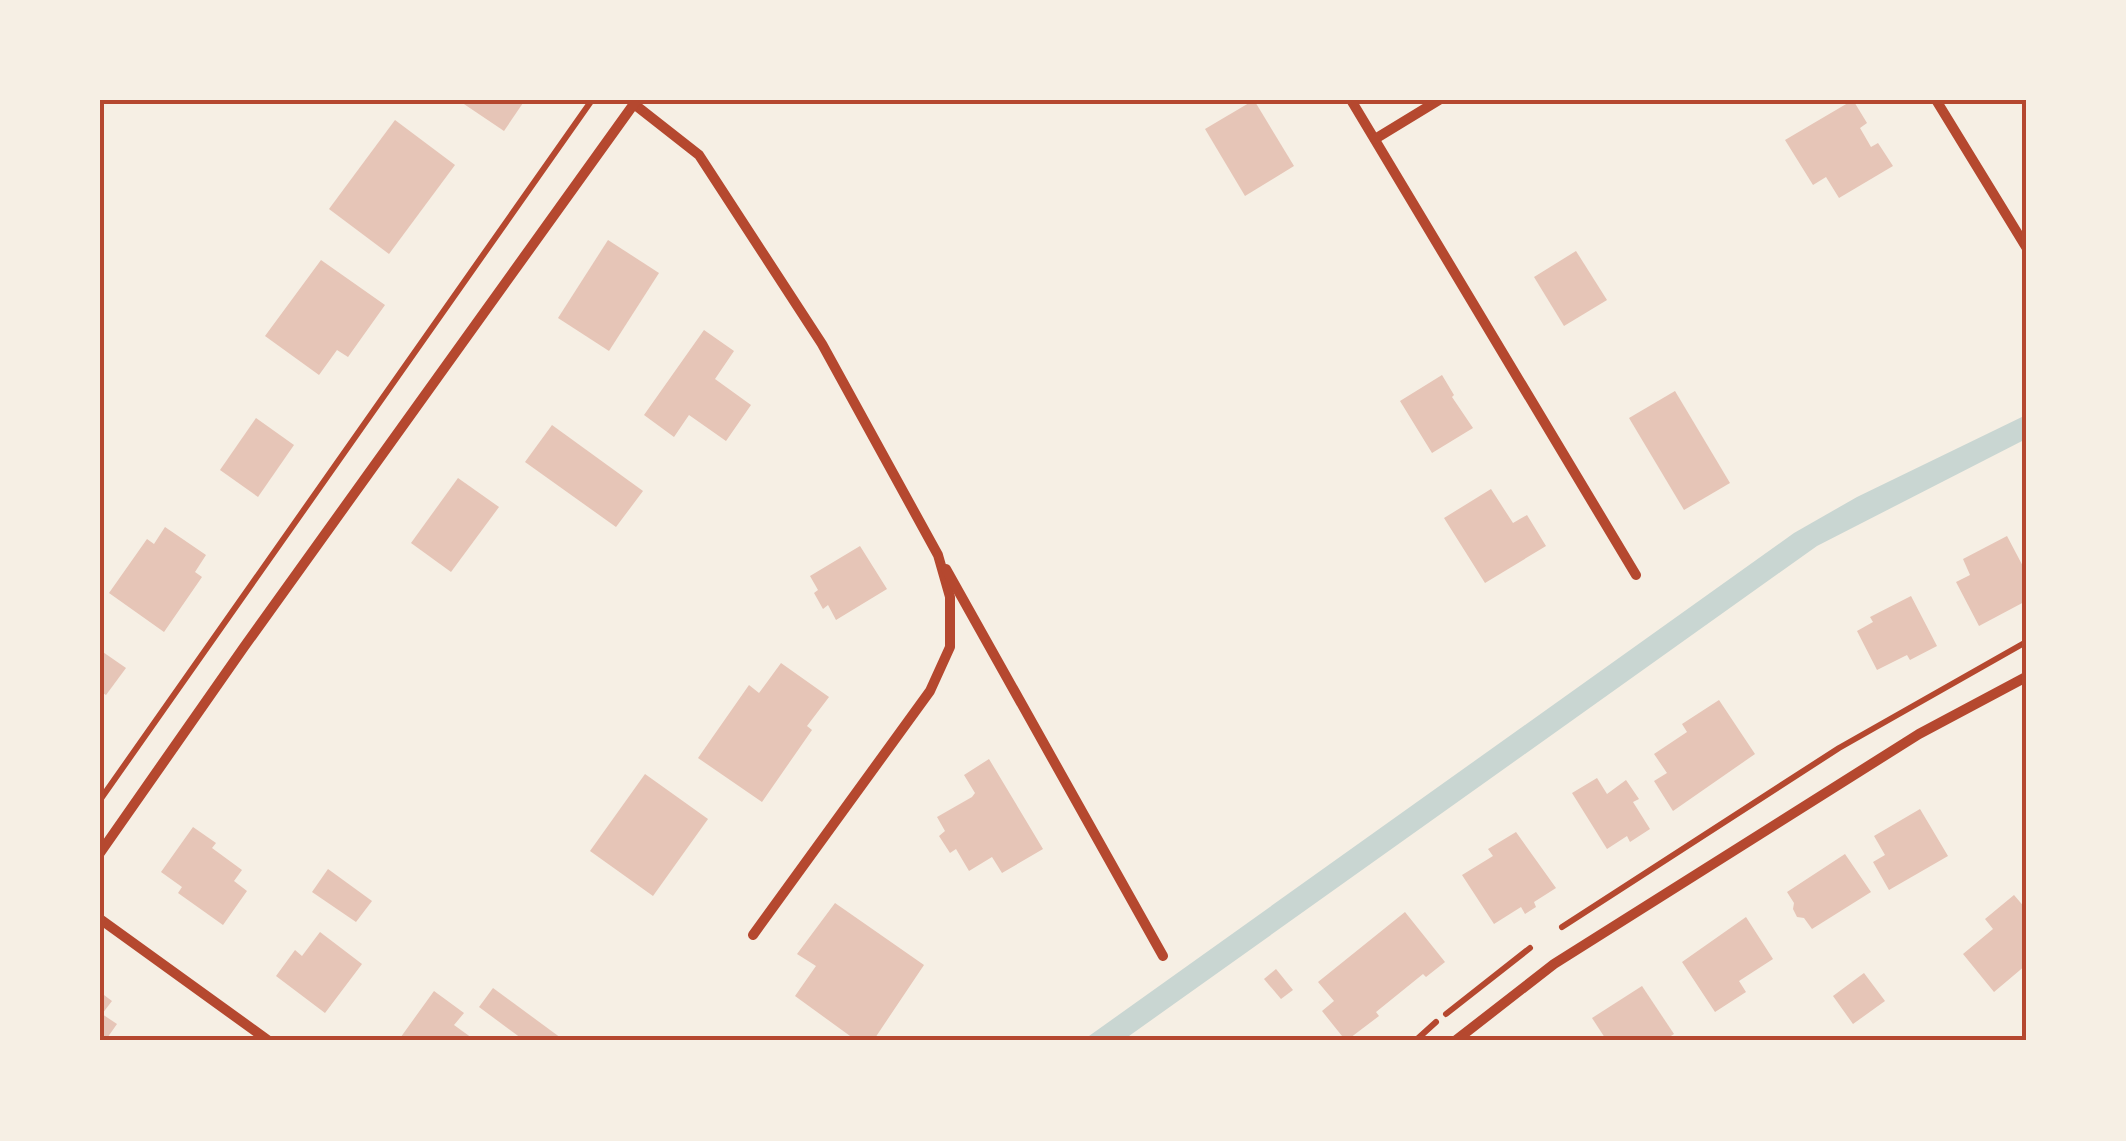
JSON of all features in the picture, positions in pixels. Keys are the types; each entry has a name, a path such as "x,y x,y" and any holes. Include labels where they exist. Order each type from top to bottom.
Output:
{"street":[{"path":"1351,100 1636,575"},
{"path":"1375,139 1439,100"},
{"path":"1936,100 2026,247"},
{"path":"100,853 635,102 699,155 822,344 1162,956"},
{"path":"753,935 930,691 950,647 950,597 938,555"},
{"path":"1455,1041 1554,964 1919,734 2026,677"},
{"path":"100,919 269,1041"}],"path":[{"path":"100,800 592,100"}],"shaded area":[{"path":"2026,415 2026,439 1817,546 1122,1041 1082,1041 1794,533 1857,497"}],"building":[{"path":"458,100 525,100 504,131"},
{"path":"1254,100 1294,166 1245,196 1205,129"},
{"path":"1853,100 1867,123 1860,128 1871,147 1878,143 1893,166 1839,198 1826,177 1813,185 1785,140"},
{"path":"395,120 455,165 389,254 329,209"},
{"path":"608,240 659,273 609,351 558,318"},
{"path":"1576,251 1607,300 1564,326 1534,277"},
{"path":"321,260 385,305 348,357 337,350 319,375 265,336"},
{"path":"704,330 734,351 715,379 751,405 726,441 689,415 674,437 644,415"},
{"path":"1442,375 1473,428 1432,453 1400,401"},
{"path":"1675,391 1730,483 1684,510 1629,418"},
{"path":"256,418 294,445 258,497 220,470"},
{"path":"552,425 643,491 616,527 525,462"},
{"path":"458,478 499,507 451,572 411,543"},
{"path":"1491,489 1513,523 1527,515 1546,546 1485,583 1444,518"},
{"path":"165,527 206,555 195,572 202,577 164,632 109,593 147,539 154,544"},
{"path":"2007,536 2026,572 2026,601 1979,626 1956,582 1970,575 1963,559"},
{"path":"860,546 887,589 836,620 828,605 823,609 810,576"},
{"path":"1911,596 1937,646 1877,670 1857,631 1873,622 1870,617"},
{"path":"100,650 126,668 106,695 100,691"},
{"path":"781,663 829,697 807,726 812,730 762,802 698,758 749,685 759,693"},
{"path":"1719,700 1755,754 1673,811 1654,781 1667,773 1654,754 1687,732 1682,724"},
{"path":"989,759 1043,849 1002,873 992,857 969,871 956,849 950,853 939,836 945,831 937,817 975,793 964,775"},
{"path":"645,774 708,819 653,896 590,851"},
{"path":"1597,778 1607,794 1626,780 1639,799 1633,802 1650,829 1630,842 1627,836 1607,849 1572,793"},
{"path":"1920,809 1948,856 1889,890 1873,862 1885,855 1874,836"},
{"path":"193,827 216,843 212,848 242,870 234,881 247,891 223,925 178,893 182,887 161,872"},
{"path":"1516,832 1556,888 1534,902 1536,907 1525,914 1521,907 1494,924 1462,875 1493,856 1488,849"},
{"path":"1845,854 1871,892 1812,929 1804,918 1797,917 1787,892"},
{"path":"328,869 372,901 356,922 312,892"},
{"path":"2014,895 2026,909 2026,965 1994,992 1963,954 1993,929 1985,919"},
{"path":"835,903 924,965 873,1041 857,1041 795,996 816,966 797,954"},
{"path":"1405,912 1445,962 1426,977 1423,974 1346,1041 1322,1011 1334,1001 1318,982"},
{"path":"1746,917 1773,959 1739,981 1746,992 1715,1012 1682,962"},
{"path":"320,932 362,964 325,1013 276,976 295,950 302,956"},
{"path":"1276,969 1293,990 1281,999 1264,979"},
{"path":"1864,973 1885,1001 1853,1024 1833,996"},
{"path":"1642,986 1674,1034 1663,1041 1607,1041 1592,1018"},
{"path":"493,988 561,1038 559,1041 525,1041 479,1007"},
{"path":"434,991 464,1013 454,1025 472,1038 470,1041 398,1041"},
{"path":"100,992 112,1001 102,1014 117,1024 105,1041 100,1041"}]}
